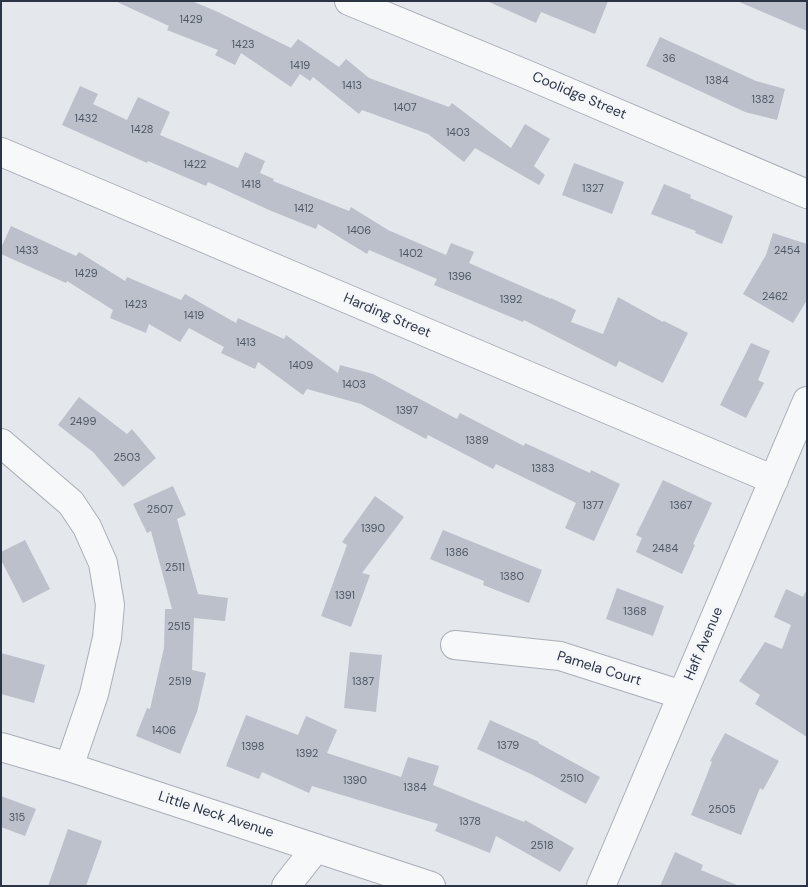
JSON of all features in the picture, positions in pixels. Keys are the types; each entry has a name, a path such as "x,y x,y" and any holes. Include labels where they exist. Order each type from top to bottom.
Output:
{"street":[{"name":"Coolidge Street","path":"349,1 807,194"},
{"name":"Harding Street","path":"1,152 774,480"},
{"name":"Haff Avenue","path":"601,886 807,401"},
{"path":"1,443 71,503 86,527 103,562 110,605 108,638 94,694 69,766"},
{"name":"Pamela Court","path":"454,645 560,656 682,695"},
{"name":"Little Neck Avenue","path":"1,747 69,766 431,886"},
{"path":"286,886 316,848"}],"building":[{"path":"115,1 192,1 291,48 298,39 339,67 346,59 369,78 449,107 452,103 511,148 525,124 550,139 534,166 545,175 539,185 475,148 464,162 428,134 362,110 359,114 313,77 310,81 300,74 291,87 241,53 235,65 215,55 218,50 167,30 169,26"},
{"path":"487,1 608,1 595,34 541,12 536,23"},
{"path":"737,1 807,1 807,31"},
{"path":"660,37 756,81 785,89 777,120 745,112 646,66"},
{"path":"80,86 98,94 93,104 127,120 138,97 170,112 160,135 238,168 245,152 265,161 260,173 274,179 273,181 349,211 351,207 388,230 446,255 451,243 474,252 469,263 576,310 571,322 603,334 618,297 663,322 688,333 663,383 619,361 616,367 524,320 523,322 434,285 437,279 369,250 367,254 318,224 316,229 208,182 206,186 148,161 147,163 62,125"},
{"path":"574,163 624,182 612,214 562,195"},
{"path":"664,184 691,195 690,198 733,216 722,244 695,233 696,231 651,214"},
{"path":"11,226 76,256 79,252 125,281 127,277 181,300 185,294 236,323 238,318 284,339 286,335 338,373 340,365 373,374 457,419 460,413 524,446 525,443 590,473 591,470 620,484 594,541 565,528 576,503 496,464 493,469 428,435 426,439 361,404 307,389 303,395 258,362 255,369 221,353 224,347 189,328 180,342 149,324 146,333 110,318 113,310 67,281 66,283 1,254 1,248"},
{"path":"773,233 807,244 807,300 793,323 743,294 766,255"},
{"path":"751,343 770,351 758,380 764,383 746,418 720,405"},
{"path":"79,397 127,434 132,429 156,458 123,487 93,452 58,425"},
{"path":"663,480 712,503 693,544 695,545 682,574 636,552 642,538 636,535"},
{"path":"173,486 186,515 177,519 198,594 228,598 225,621 194,618 192,670 206,673 197,712 180,754 136,736 147,708 150,709 164,648 165,609 172,609 151,531 147,533 133,504"},
{"path":"375,496 404,517 362,573 370,575 351,627 321,616 347,545 342,542"},
{"path":"443,530 542,570 529,603 483,585 484,581 430,559"},
{"path":"25,540 50,589 23,603 1,560 1,552"},
{"path":"617,588 664,606 653,636 606,619"},
{"path":"786,589 803,597 807,589 807,737 755,704 760,695 739,681 765,642 782,649 791,625 774,617"},
{"path":"350,652 382,655 376,712 344,708"},
{"path":"1,653 45,665 34,703 1,694"},
{"path":"246,715 298,735 306,716 337,730 327,753 401,777 408,757 439,766 433,785 524,822 525,820 574,848 560,872 496,836 490,853 435,831 438,824 312,786 309,793 262,772 259,779 226,766"},
{"path":"490,720 539,742 600,777 586,804 533,775 477,749"},
{"path":"725,733 779,761 763,790 760,788 741,835 691,815 712,762 710,761"},
{"path":"1,796 36,809 25,836 1,827"},
{"path":"68,829 102,841 86,886 48,886"},
{"path":"675,852 703,865 701,870 739,886 660,886"}]}
